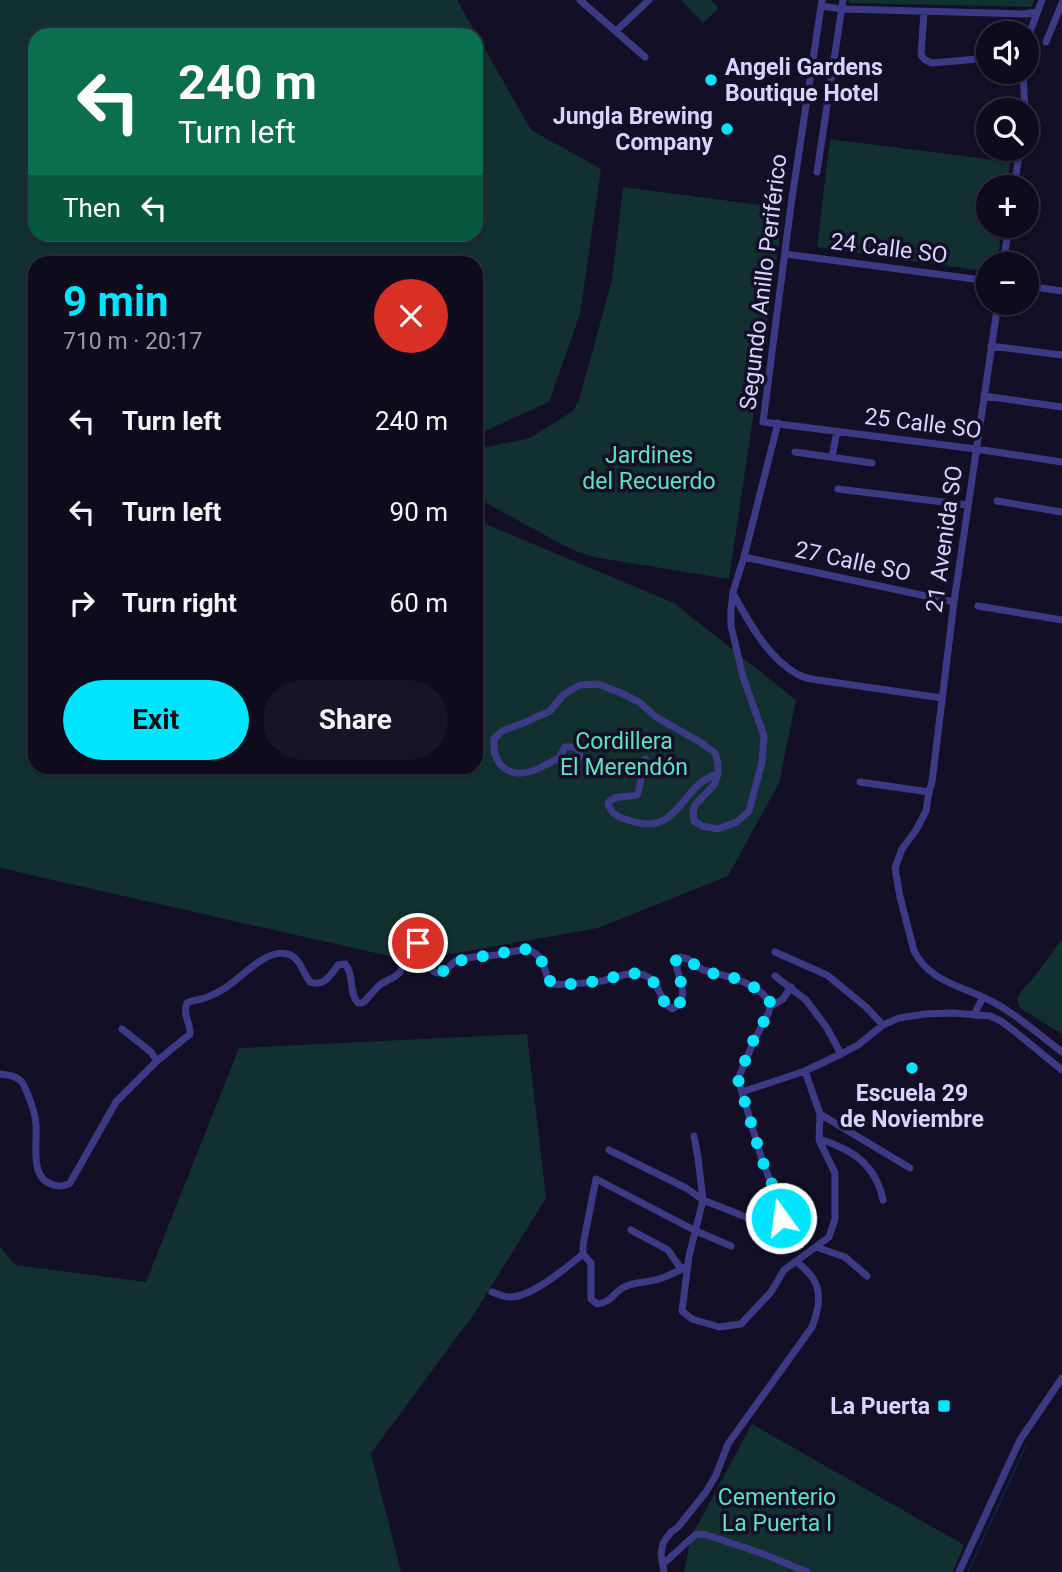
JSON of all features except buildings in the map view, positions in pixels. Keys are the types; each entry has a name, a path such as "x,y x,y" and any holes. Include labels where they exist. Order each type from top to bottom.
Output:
{"street":[{"path":"580,0 645,57"},
{"path":"616,31 649,0"},
{"path":"1034,21 1042,0"},
{"path":"822,3 924,12 1037,12"},
{"name":"Segundo Anillo Periférico","path":"718,774 714,785 695,805 693,812 694,821 707,828 718,829 737,822 749,811 762,762 764,736 743,677 731,626 731,610 733,592 778,423 763,422 822,3"},
{"path":"1046,42 1062,3"},
{"name":"Segundo Anillo Periférico","path":"817,172 843,4"},
{"path":"924,12 921,55 925,60 932,63 976,59"},
{"name":"24 Calle SO","path":"785,254 976,279"},
{"path":"1039,288 1062,291"},
{"name":"21 Avenida SO","path":"983,997 943,981 920,962 914,951 895,868 902,849 916,831 926,811 932,782 967,505 996,315"},
{"path":"991,346 1062,355"},
{"path":"984,396 1062,407"},
{"name":"25 Calle SO","path":"778,423 1062,462"},
{"path":"832,454 835,431"},
{"path":"794,453 832,454 872,463"},
{"path":"838,489 967,505"},
{"path":"998,501 1062,512"},
{"name":"27 Calle SO","path":"744,557 954,602"},
{"path":"733,592 760,638 781,662 799,676 942,698"},
{"path":"978,606 1062,620"},
{"path":"562,760 557,759 530,772 514,773 504,769 498,761 493,750 494,739 502,732 550,710 563,695 580,685 598,684 639,702 656,717 715,753 718,774 703,780 675,813 663,821 649,824 634,822 617,816 609,809 608,803 611,799 637,795 645,759"},
{"path":"860,782 929,792"},
{"path":"0,1074 13,1076 22,1083 36,1118 37,1168 41,1177 58,1187 70,1183 116,1102 157,1061 190,1034 184,1011 190,1001 222,990 261,961 279,953 286,953 296,959 309,981 317,984 325,981 338,965 345,964 349,970 354,999 358,1003 365,1001 384,982 399,972 403,966 404,948 411,942 418,943 424,949 430,966 438,973 457,961 523,949 539,955 548,980 554,984 601,981 620,975 638,974 654,982 667,1006 672,1009 679,1005 683,995 675,964 678,958 683,957 703,970 744,982 767,997 770,1007"},
{"path":"775,952 827,975 866,1007 883,1025"},
{"path":"775,976 799,993 813,1008 841,1054"},
{"path":"609,1150 686,1188 703,1200 766,1225 774,1226 778,1223 781,1218 779,1201 762,1160 738,1083 740,1072 770,1007 783,999 791,987"},
{"path":"974,1015 983,997 1062,1052"},
{"path":"742,1092 804,1071 841,1054 858,1045 883,1025 900,1018 925,1014 990,1016 1001,1020 1062,1070"},
{"path":"1023,1039 1031,1029"},
{"path":"122,1030 151,1052 157,1061"},
{"path":"694,1136 703,1200 685,1267 682,1311 692,1319 719,1327 741,1324 771,1292 784,1270 829,1237 835,1219 835,1173 819,1140 820,1114 804,1071"},
{"path":"820,1114 910,1168"},
{"path":"819,1140 851,1152 861,1159 881,1188 883,1200"},
{"path":"685,1267 662,1279 629,1285 605,1304 597,1304 591,1299 591,1264 583,1254 584,1234 596,1179 696,1231 731,1246"},
{"path":"631,1230 663,1247 685,1267"},
{"path":"816,1247 845,1257 867,1276"},
{"path":"492,1292 510,1297 530,1291 583,1254"},
{"path":"664,1568 661,1554 663,1543 706,1492 728,1444 812,1327 819,1299 814,1279 796,1261"},
{"path":"959,1572 1020,1440 1062,1378"},
{"path":"664,1568 695,1535 704,1534 807,1572"}],"green space":[{"name":"Cordillera El Merendón","path":"0,0 457,0 473,28 28,28 28,242 483,242 483,46 531,130 601,169 580,314 549,402 483,432 483,256 28,256 28,774 483,774 483,523 674,603 796,700 779,783 728,876 598,928 411,961 0,868"},
{"path":"681,0 711,0 719,8 703,23"},
{"path":"849,0 1034,0 1032,7 849,3"},
{"path":"830,139 976,158 976,161 1010,162 1008,175 976,175 976,238 1000,238 999,252 976,252 976,270 817,247"},
{"name":"Jardines del Recuerdo","path":"623,187 784,208 729,579 593,557 563,545 483,502 483,448 530,438 573,411 579,400 612,280"},
{"path":"1062,939 1062,1034 1020,1008 1017,999"},
{"path":"527,1034 546,1198 474,1314 371,1453 401,1572 0,1572 0,1246 15,1265 146,1282 239,1048"},
{"name":"Cementerio La Puerta I","path":"752,1424 964,1545 953,1572 684,1572 691,1537"}],"waterway":[{"path":"968,1572 1026,1445"}],"place":[{"name":"Angeli Gardens Boutique Hotel","path":"711,80"},
{"name":"Jungla Brewing Company","path":"727,129"},
{"name":"Escuela 29 de Noviembre","path":"912,1068"},
{"name":"La Puerta","path":"944,1406"}],"route":[{"path":"418,943 424,949 430,966 438,973 457,961 523,949 534,951 541,957 548,980 558,985 638,974 654,982 670,1009 679,1005 683,995 675,964 680,957 710,973 730,976 744,982 762,993 770,1002 769,1012 752,1043 738,1083 762,1160 779,1201 781,1218"}]}
